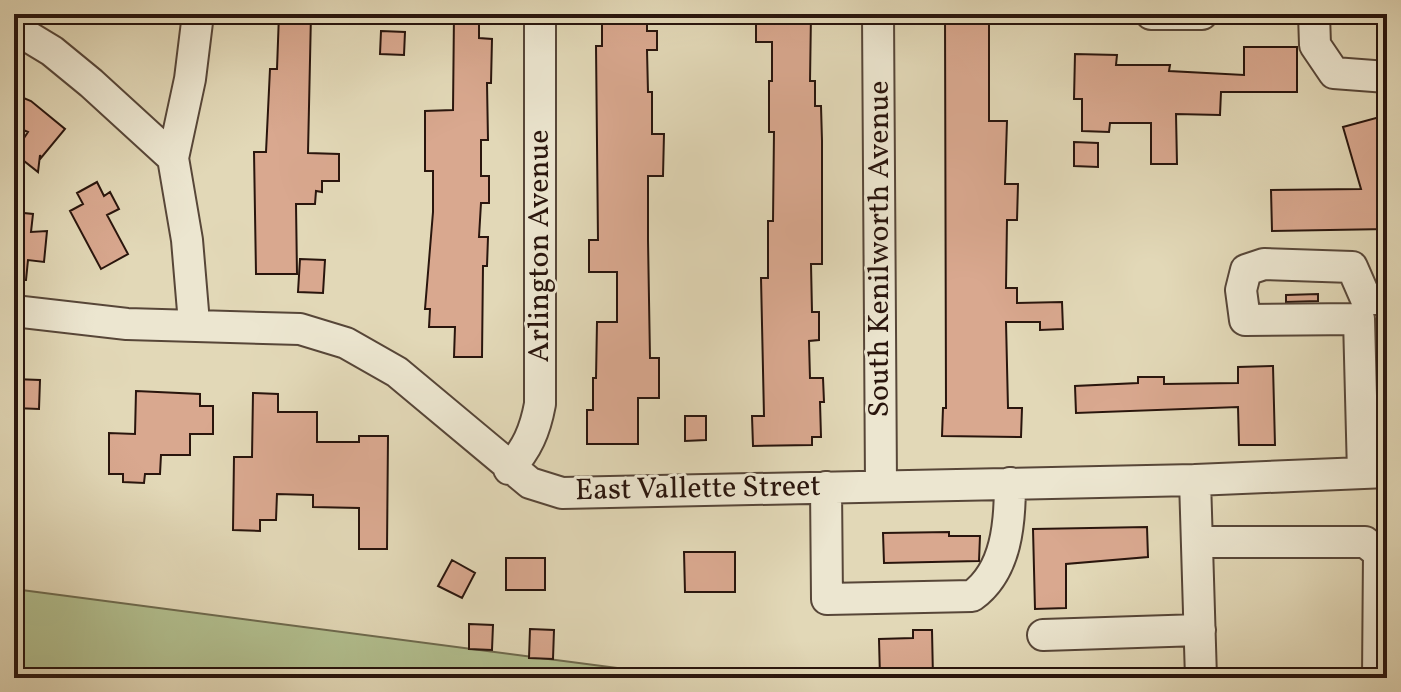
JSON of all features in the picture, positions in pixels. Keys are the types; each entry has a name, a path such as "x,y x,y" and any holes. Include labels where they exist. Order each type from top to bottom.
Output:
{"street":[{"path":"194,323 187,240 173,158 190,79 198,14"},
{"name":"Arlington Avenue","path":"509,469 523,453 535,430 540,404 540,14"},
{"name":"South Kenilworth Avenue","path":"878,14 881,485"},
{"path":"1151,14 1202,14"},
{"path":"1314,14 1315,45 1334,73 1387,77"},
{"path":"14,28 52,51 173,158"},
{"path":"1370,305 1375,472"},
{"name":"East Vallette Street","path":"14,311 127,324 194,323 300,329 365,352 397,372 509,469 530,483 562,493 1195,480 1375,472"},
{"path":"1195,480 1201,678"},
{"path":"826,487 827,599 972,596 987,579 1006,540 1010,483"},
{"path":"1197,542 1365,542 1379,553 1378,678"},
{"path":"1043,635 1200,630"}],"green space":[{"path":"14,589 694,678 14,678"}],"building":[{"path":"279,14 311,14 308,153 339,154 339,181 322,181 322,192 316,191 315,204 296,204 297,274 256,274 254,152 266,152 270,69 277,69"},
{"path":"454,14 479,14 479,38 492,39 491,83 487,83 488,140 481,140 481,176 489,176 489,203 481,203 479,237 488,237 487,266 483,266 482,357 454,357 455,327 429,327 430,309 425,309 433,171 425,171 425,111 453,110"},
{"path":"762,14 811,14 810,81 815,81 815,106 821,106 822,264 811,264 812,312 819,312 819,340 809,341 810,378 823,378 824,402 820,402 821,437 812,437 812,445 753,446 752,416 764,416 761,278 768,278 768,221 773,221 774,132 769,132 772,42 756,42 756,21 762,21"},
{"path":"945,14 989,14 989,121 1007,121 1005,184 1018,184 1017,220 1007,220 1006,288 1017,288 1017,303 1062,302 1063,329 1040,330 1040,322 1006,322 1008,408 1022,408 1021,437 942,436 943,408 946,408"},
{"path":"602,21 647,21 647,31 657,31 657,50 647,50 648,92 652,92 652,134 664,134 663,176 648,176 648,240 650,358 659,358 659,398 638,398 638,444 587,444 587,410 593,410 593,378 596,378 597,322 617,322 617,272 589,272 589,240 598,240 596,46 602,46"},
{"path":"381,31 405,32 404,55 380,54"},
{"path":"1244,47 1297,47 1297,92 1221,92 1220,115 1176,114 1177,164 1151,164 1151,123 1110,123 1109,132 1082,131 1082,99 1074,99 1075,54 1117,55 1116,65 1170,65 1169,71 1244,75"},
{"path":"14,94 31,101 65,129 41,158 40,155 38,172 14,153 28,132 14,126"},
{"path":"1387,115 1387,229 1272,231 1271,190 1361,189 1343,127"},
{"path":"1074,142 1098,143 1098,167 1074,166"},
{"path":"97,182 104,196 110,192 119,209 107,215 128,254 101,269 70,211 83,204 77,193"},
{"path":"14,212 33,214 31,232 47,231 44,262 28,260 26,280 14,280"},
{"path":"300,259 325,260 323,293 298,292"},
{"path":"1318,294 1318,301 1286,302 1286,295"},
{"path":"1273,366 1275,445 1239,445 1238,407 1076,413 1075,386 1138,383 1138,377 1164,377 1164,384 1238,383 1238,367"},
{"path":"14,379 40,380 39,409 14,408"},
{"path":"136,391 200,394 200,406 213,406 213,434 190,434 190,455 161,455 160,474 145,474 144,483 123,482 123,474 109,474 109,433 135,434"},
{"path":"253,393 278,394 278,412 317,412 317,442 359,442 359,436 388,436 387,549 359,549 359,508 313,507 313,495 277,494 276,520 260,520 260,531 233,530 234,457 252,457"},
{"path":"685,416 706,416 706,440 685,441"},
{"path":"1147,527 1148,557 1066,564 1066,608 1035,609 1033,529"},
{"path":"949,532 949,536 980,536 979,561 884,563 883,533"},
{"path":"684,552 735,552 735,592 685,592"},
{"path":"506,558 545,558 545,590 506,590"},
{"path":"452,560 475,573 462,598 438,586"},
{"path":"469,624 493,625 492,650 469,649"},
{"path":"530,629 554,630 553,659 529,658"},
{"path":"913,630 932,630 933,678 880,678 879,639 913,638"}]}
